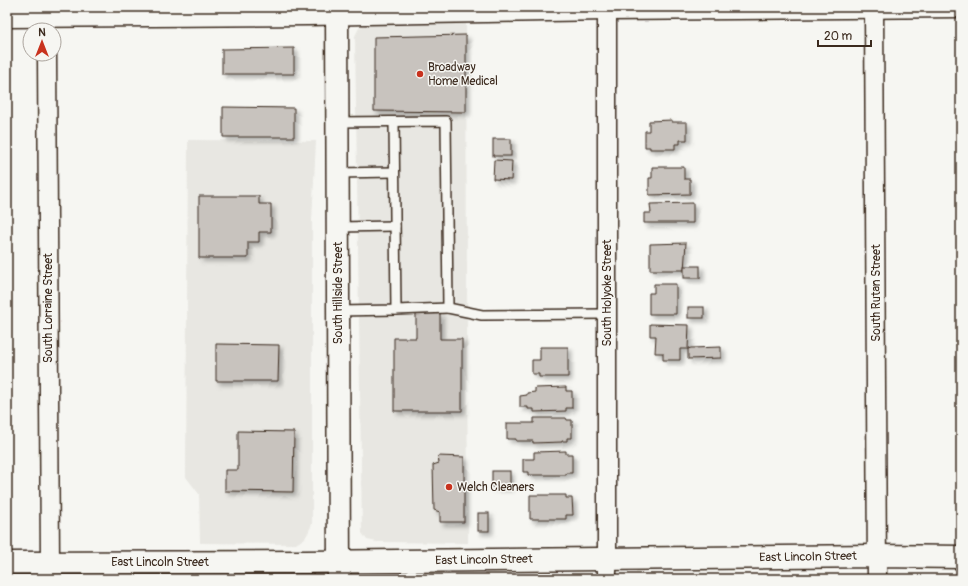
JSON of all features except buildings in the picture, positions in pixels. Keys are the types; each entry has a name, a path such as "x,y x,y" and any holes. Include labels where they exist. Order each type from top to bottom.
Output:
{"street":[{"name":"South Rutan Street","path":"874,8 877,579"},
{"path":"7,18 337,11 961,8"},
{"name":"South Holyoke Street","path":"607,9 607,569"},
{"name":"South Hillside Street","path":"337,11 339,570"},
{"name":"South Lorraine Street","path":"46,62 50,563"},
{"name":"East Lincoln Street","path":"7,563 339,570 607,569 877,556 961,557"}],"lane":[{"path":"337,122 446,121 448,308"},
{"path":"394,122 396,310"},
{"path":"338,173 394,172"},
{"path":"338,227 395,226"},
{"path":"338,311 448,308 482,315 607,314"}],"shaded area":[{"path":"369,23 466,24 468,543 377,542 367,540 362,533 355,36 359,28"},
{"path":"188,140 316,141 312,221 312,524 305,538 296,544 200,543 199,494 186,477"},
{"path":"383,575 473,576 473,579 368,579"}],"place":[{"name":"Broadway Home Medical","path":"420,74"},
{"name":"Welch Cleaners","path":"449,487"}]}
